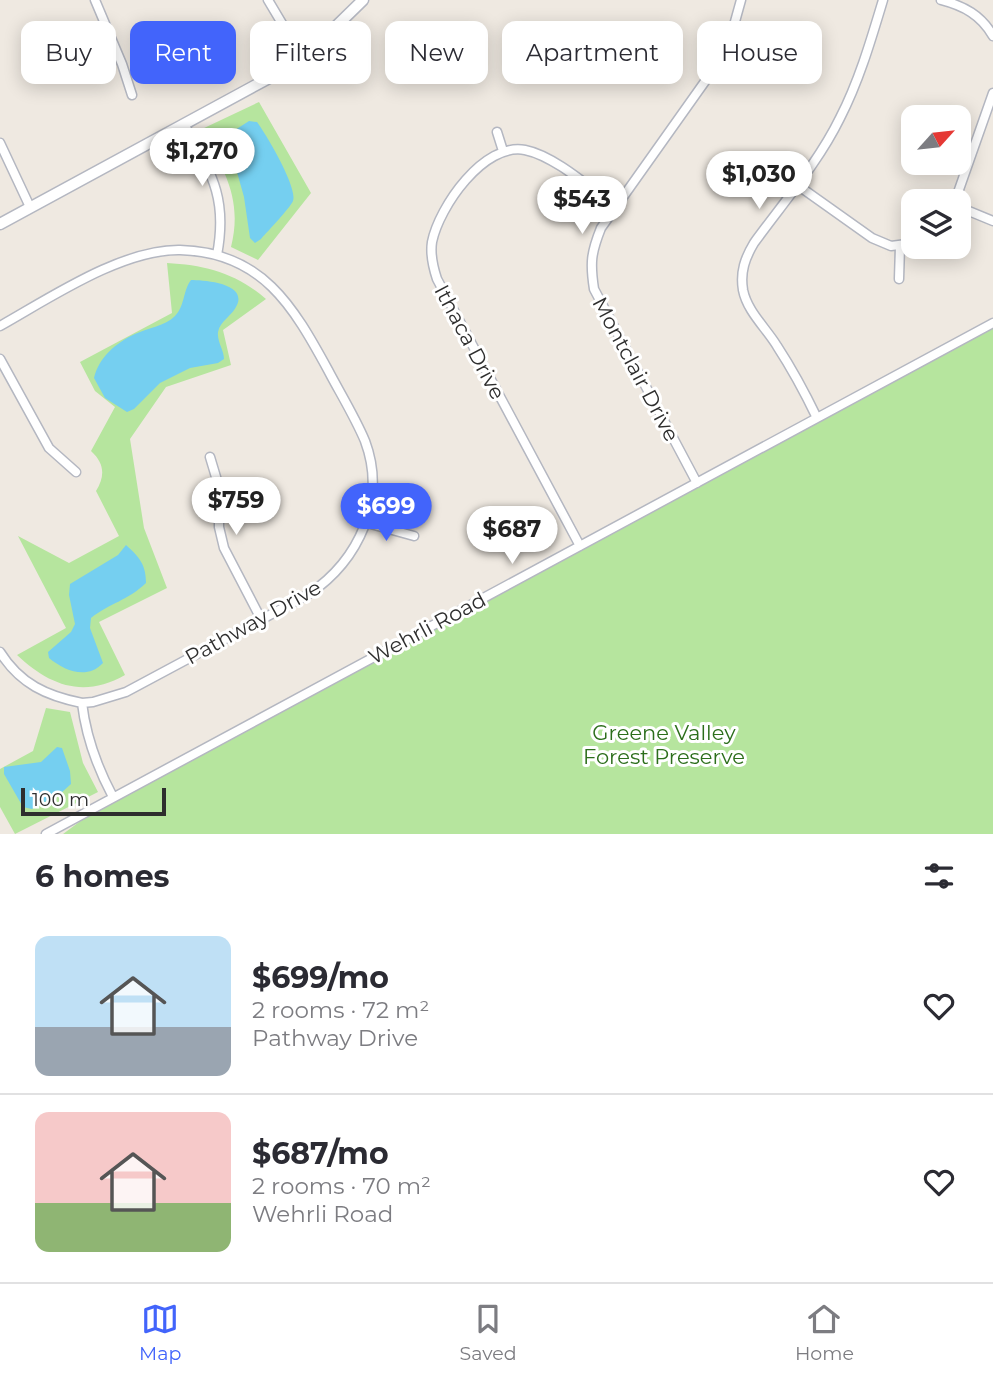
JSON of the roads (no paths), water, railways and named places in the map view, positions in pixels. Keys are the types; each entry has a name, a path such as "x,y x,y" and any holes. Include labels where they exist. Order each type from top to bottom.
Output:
{"street":[{"path":"95,0 132,95"},
{"path":"268,0 281,21"},
{"path":"343,21 363,0"},
{"name":"Montclair Drive","path":"697,483 594,289 590,266 601,228 723,56 732,36 741,0"},
{"path":"817,418 789,365 750,309 743,292 742,270 747,255 818,154 845,108 883,0"},
{"path":"941,0 968,9 983,22 993,36"},
{"path":"0,224 258,84"},
{"path":"959,189 993,93"},
{"path":"0,326 97,273 136,256 178,250 217,254 222,215 217,188 184,124"},
{"path":"497,132 503,151 522,149 541,155 615,208"},
{"path":"0,143 30,207"},
{"name":"Ithaca Drive","path":"503,151 487,159 476,169 443,212 432,243 433,269 580,546"},
{"path":"796,184 873,238 884,244 901,246 899,279"},
{"path":"971,211 993,221"},
{"name":"Pathway Drive","path":"82,703 126,692 309,593 330,578 355,548 366,523 372,484 368,449 302,323 282,296 257,275 217,254"},
{"name":"Wehrli Road","path":"46,834 993,323"},
{"path":"0,359 49,448 76,472"},
{"path":"210,457 219,488 219,527 224,548 261,619"},
{"path":"366,523 414,536"},
{"path":"0,652 12,669 33,686 51,695 82,703 89,742 98,768 113,797"}],"water":[{"path":"249,121 257,122 267,138 286,173 293,194 293,201 288,209 255,243 250,238 244,197 228,140 232,132"},
{"path":"191,280 222,284 236,292 237,305 218,332 224,359 218,363 190,368 160,383 134,409 127,412 105,398 94,378 96,370 104,357 121,342 175,316 181,308"},
{"path":"126,545 141,561 146,583 91,618 90,628 103,663 83,672 62,667 49,658 48,652 71,632 75,624 69,595 70,584 118,555"},
{"path":"57,747 62,748 70,771 71,784 61,793 32,809 23,807 4,774 4,767 41,762"}],"park label":[{"name":"Greene Valley Forest Preserve","path":"664,744"}]}
